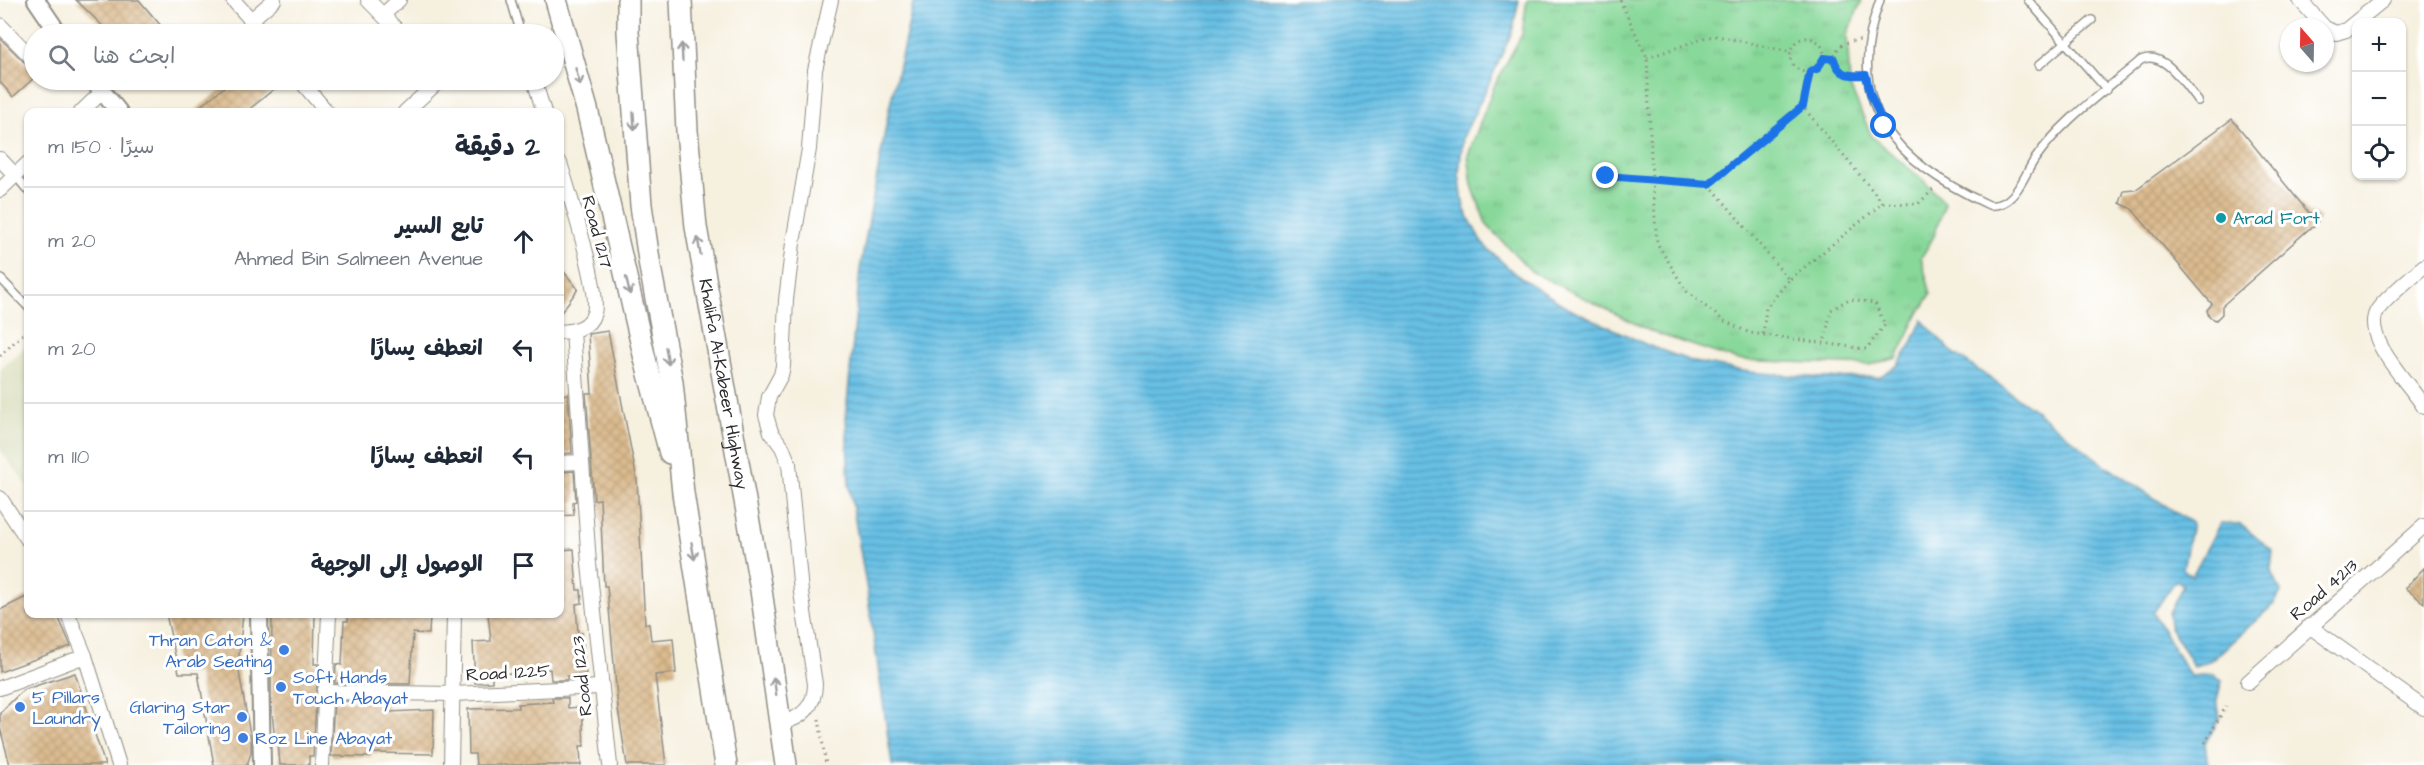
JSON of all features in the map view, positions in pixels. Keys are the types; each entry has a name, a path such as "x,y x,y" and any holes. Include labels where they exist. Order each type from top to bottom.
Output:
{"main road":[{"path":"556,0 563,24"},
{"path":"628,0 628,32 641,205 650,267 672,382 683,493 726,765"},
{"name":"Khalifa Al-Kabeer Highway","path":"681,0 687,131 696,227 761,590 786,765"},
{"path":"564,28 587,110 656,404 683,493"}],"street":[{"path":"36,0 52,24"},
{"path":"233,0 256,24"},
{"path":"252,19 274,0"},
{"path":"368,0 392,24"},
{"path":"383,15 399,0"},
{"path":"780,723 799,717 812,703 815,694 800,580 789,464 782,447 771,432 766,415 769,397 781,375 783,366 787,289 808,149 815,70 831,0"},
{"path":"2300,0 2317,18"},
{"path":"2334,32 2346,30 2383,0"},
{"path":"0,25 24,50"},
{"path":"84,108 95,90"},
{"path":"101,90 116,108"},
{"path":"308,90 324,108"},
{"path":"409,108 429,90"},
{"path":"537,90 543,108"},
{"path":"0,159 15,175"},
{"path":"0,189 24,167"},
{"name":"Road 1217","path":"564,177 592,286 595,312"},
{"path":"2423,405 2401,379 2378,340 2374,325 2376,311 2424,266"},
{"name":"Road 1223","path":"595,312 590,321 566,332 581,462 600,687 610,765"},
{"path":"564,463 581,462"},
{"path":"0,498 24,534"},
{"name":"Road 4213","path":"2248,681 2424,526"},
{"path":"70,618 85,656 119,765"},
{"path":"259,618 262,765"},
{"path":"322,765 329,618"},
{"name":"Road 1225","path":"452,765 454,618"},
{"path":"2309,626 2424,708"},
{"path":"0,687 85,656"},
{"name":"Road 1225","path":"324,692 453,694 600,687"}],"lane":[{"path":"511,0 517,24"},
{"path":"1880,0 1867,39 1866,75 1872,102 1884,126 1919,162 1942,181 1989,205 1996,206 2008,201 2051,139 2141,60 2152,57 2162,60 2198,101"},
{"path":"2028,0 2107,90"},
{"path":"2039,65 2092,20"},
{"path":"15,175 24,185"},
{"path":"564,198 572,204"},
{"path":"0,278 24,303"}],"path":[{"path":"1620,0 1647,58 1652,180 1658,243 1686,291 1724,321 1750,333 1866,349 1885,325 1875,303 1849,299 1831,310 1824,343"},
{"path":"1647,58 1707,37 1718,36 1790,52"},
{"path":"1810,38 1821,45 1824,58 1817,69 1804,72 1792,64 1790,52 1797,40 1810,38"},
{"path":"1866,75 1844,75 1839,71 1834,59 1836,52 1844,43 1867,39"},
{"path":"1824,58 1834,59"},
{"path":"1606,176 1709,184 1803,106 1810,71"},
{"path":"1803,106 1883,203"},
{"path":"1763,334 1766,308 1789,280 1883,203 1918,204 1942,181"},
{"path":"1709,184 1789,280"},
{"path":"0,356 24,333"},
{"path":"815,694 826,765"},
{"path":"2205,743 2226,706"}],"shaded area":[{"path":"24,348 24,481 0,450 0,370"}],"green space":[{"path":"1527,0 1862,0 1847,34 1850,86 1872,137 1924,181 1945,203 1934,236 1921,258 1931,294 1915,320 1897,358 1870,365 1737,360 1652,332 1532,272 1486,224 1472,185 1468,155 1494,86 1522,34"}],"water":[{"path":"914,0 1519,0 1512,32 1463,137 1459,174 1464,208 1482,243 1515,274 1565,306 1647,345 1694,362 1749,372 1823,378 1879,377 1897,366 1911,345 1922,320 1950,350 2032,408 2106,466 2192,523 2183,569 2192,576 2220,523 2240,524 2273,551 2271,569 2281,592 2274,604 2213,659 2194,667 2170,627 2169,613 2183,585 2176,580 2153,613 2190,676 2213,674 2222,681 2217,699 2220,718 2205,743 2208,765 892,765 849,485 846,414 860,269 889,109"}],"building":[{"path":"76,0 139,0 159,24 101,24"},
{"path":"0,38 24,62 24,87 13,97 0,82"},
{"path":"220,90 273,90 251,108 198,108"},
{"path":"2232,119 2308,212 2320,217 2314,227 2222,306 2222,314 2216,320 2209,317 2207,310 2212,304 2132,209 2120,203 2124,191 2135,190"},
{"path":"564,272 578,289 564,308"},
{"path":"608,331 637,480 645,624 649,624 651,640 673,638 676,673 655,675 666,765 627,765 618,709 607,586 604,586 600,499 594,500 586,393 592,393 588,334"},
{"path":"564,394 568,394 572,453 564,454"},
{"path":"574,471 576,501 573,502 574,515 564,516 564,472"},
{"path":"574,549 577,590 581,590 582,603 576,604 578,634 582,633 586,674 567,676 567,680 551,680 550,669 492,675 492,682 475,683 473,642 491,641 488,618 564,618 564,550"},
{"path":"2424,568 2424,603 2405,588"},
{"path":"24,598 24,618 59,618 71,646 0,672 0,610"},
{"path":"167,618 243,618 238,666 251,740 251,753 247,765 214,765 198,673 179,673"},
{"path":"272,618 315,618 314,664 318,664 313,756 309,756 309,765 280,765 271,702"},
{"path":"348,618 430,618 429,634 413,633 410,684 335,683 336,664 342,665 344,621 348,621"},
{"path":"75,673 105,765 10,765 0,728 0,713 23,690"},
{"path":"552,698 568,698 568,708 582,707 584,746 580,746 581,765 476,765 475,754 469,754 468,709 518,708 518,704 553,702"},
{"path":"334,701 387,702 388,712 434,710 433,754 371,753 371,757 331,756"}],"place":[{"name":"Arad Fort","path":"2221,218"},
{"name":"Thran Caton & Arab Seating","path":"284,650"},
{"name":"Soft Hands Touch Abayat","path":"281,687"},
{"name":"5 Pillars Laundry","path":"20,707"},
{"name":"Glaring Star Tailoring","path":"242,717"},
{"name":"Roz Line Abayat","path":"243,738"}],"route":[{"path":"1606,176 1709,184 1803,106 1810,71 1817,69 1824,58 1834,59 1839,71 1844,75 1866,75 1875,110 1884,126"}]}
